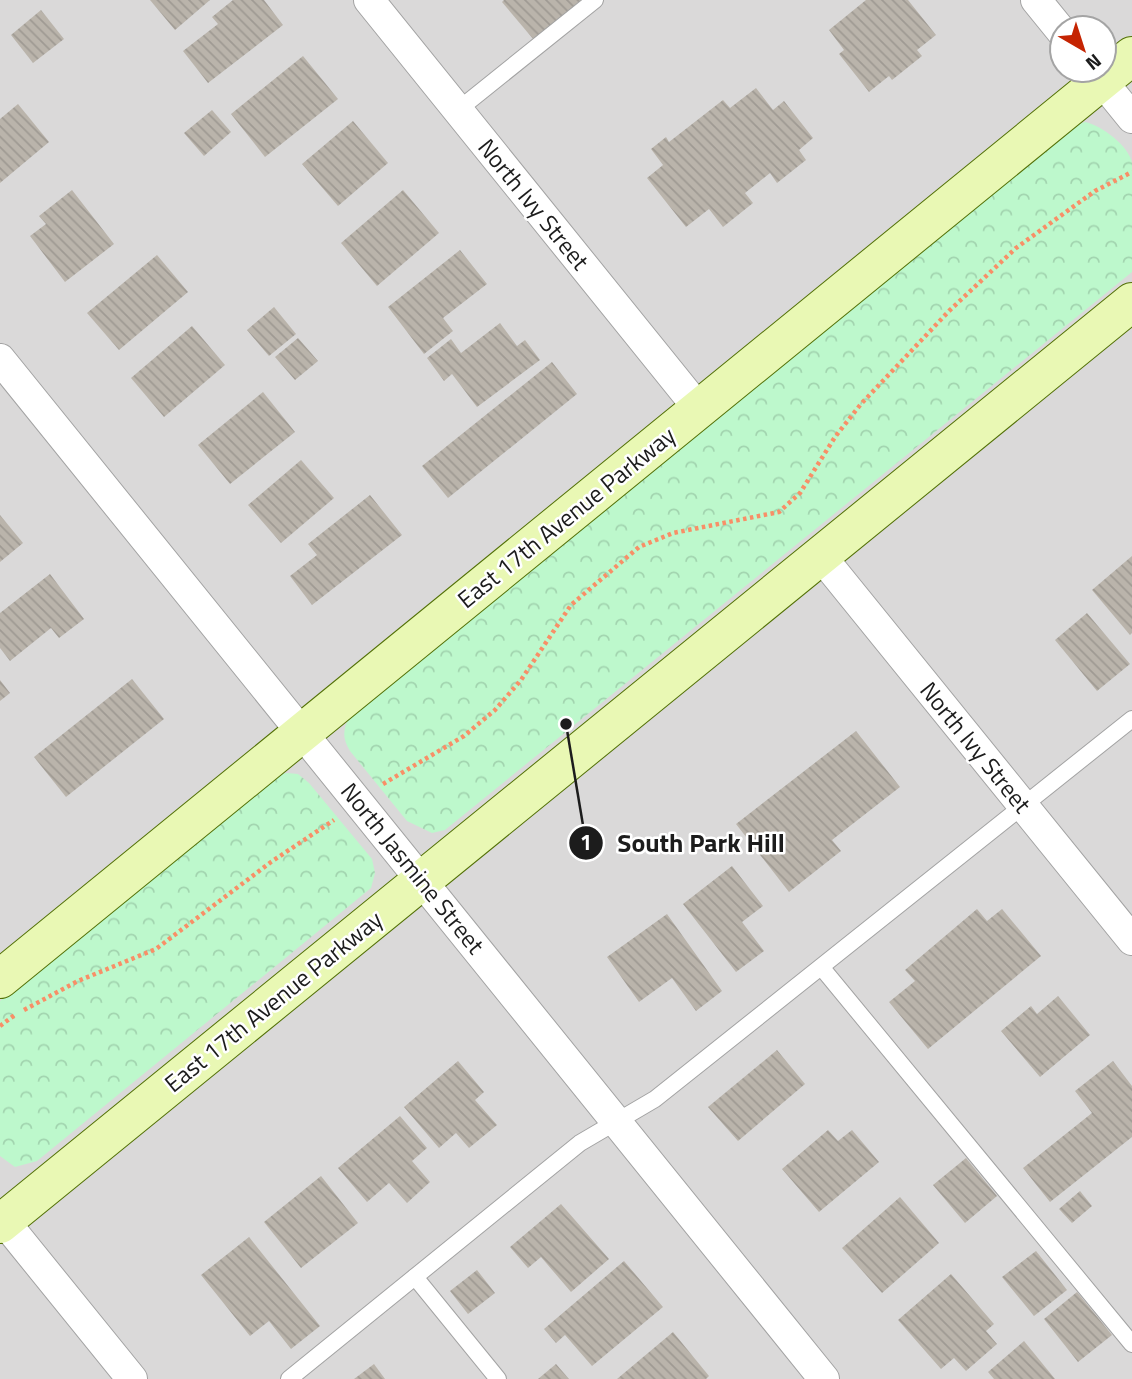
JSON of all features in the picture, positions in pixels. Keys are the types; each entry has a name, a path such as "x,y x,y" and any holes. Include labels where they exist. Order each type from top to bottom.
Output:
{"main road":[{"name":"East 17th Avenue Parkway","path":"0,979 699,409 1087,84"},
{"name":"East 17th Avenue Parkway","path":"1,1220 1132,302"}],"street":[{"name":"North Ivy Street","path":"369,0 699,409"},
{"path":"1036,0 1048,15"},
{"path":"1104,84 1132,118"},
{"name":"North Jasmine Street","path":"0,359 824,1379"},
{"name":"North Ivy Street","path":"820,555 1132,940"},
{"path":"1,1220 132,1379"}],"lane":[{"path":"458,110 595,0"},
{"path":"289,1379 580,1143 655,1098 822,968 1132,719"},
{"path":"822,968 1132,1344"},
{"path":"415,1277 498,1379"}],"path":[{"path":"0,1026 18,1013 69,986 156,949 271,862 342,816 358,800 464,736 495,710 521,680 571,605 639,547 673,533 779,512 800,493 835,436 860,404 949,312 1016,248 1095,191 1132,172"}],"shaded area":[{"path":"0,0 1132,0 1132,1379 0,1379"}],"green space":[{"path":"1085,122 1099,127 1113,137 1130,156 1132,272 445,830 432,833 407,821 350,751 344,734 349,717 1070,127"},
{"path":"298,774 309,783 372,859 375,873 371,888 37,1161 15,1167 0,1156 0,1001 275,775"}],"building":[{"path":"150,0 210,0 175,30"},
{"path":"233,0 264,0 283,25 208,83 183,51 218,24 212,17"},
{"path":"581,0 534,40 502,2"},
{"path":"866,0 908,0 936,35 917,50 922,56 892,80 889,76 869,92 839,54 844,50 829,30"},
{"path":"41,10 64,39 33,63 11,35"},
{"path":"303,56 338,99 265,157 231,114"},
{"path":"756,88 773,110 784,101 813,138 799,150 806,160 777,183 770,173 745,193 753,203 723,227 709,209 686,227 647,178 663,165 651,149 666,137 669,142 723,100 730,108"},
{"path":"18,104 49,142 0,183 0,119"},
{"path":"212,110 231,132 204,156 184,133"},
{"path":"353,121 388,163 338,206 302,164"},
{"path":"72,190 114,244 65,282 30,236 46,224 39,216"},
{"path":"403,190 439,233 377,286 341,243"},
{"path":"460,250 487,284 443,318 453,331 424,354 388,307"},
{"path":"157,255 188,292 119,350 87,313"},
{"path":"274,307 296,334 269,356 247,330"},
{"path":"500,323 517,346 525,340 540,360 477,407 452,374 444,381 427,358 451,339 461,353"},
{"path":"192,326 225,365 164,417 131,378"},
{"path":"298,338 318,361 295,380 275,357"},
{"path":"552,362 577,394 448,498 422,466"},
{"path":"263,392 295,432 230,484 198,445"},
{"path":"301,460 334,498 281,543 248,505"},
{"path":"370,495 402,535 312,605 290,576 317,555 308,544"},
{"path":"0,515 23,543 0,562"},
{"path":"1132,556 1132,633 1130,635 1092,590"},
{"path":"50,574 84,619 59,638 51,628 10,661 0,648 0,613"},
{"path":"1087,613 1130,664 1097,691 1055,640"},
{"path":"132,679 164,719 66,797 34,757"},
{"path":"0,680 10,693 0,701"},
{"path":"856,731 900,787 832,840 841,851 789,892 736,824"},
{"path":"732,866 763,906 742,922 764,951 736,972 683,904"},
{"path":"977,909 987,921 1002,909 1041,956 928,1049 889,1002 915,981 905,970"},
{"path":"667,914 722,991 696,1011 672,978 639,1002 607,957"},
{"path":"1058,996 1090,1035 1040,1077 1001,1031 1031,1006 1037,1014"},
{"path":"777,1050 805,1084 738,1141 708,1107"},
{"path":"458,1061 484,1092 475,1100 497,1125 469,1148 456,1133 439,1148 404,1107"},
{"path":"1113,1061 1132,1086 1132,1137 1050,1202 1023,1168 1092,1113 1075,1091"},
{"path":"400,1116 427,1148 412,1161 430,1182 407,1203 389,1183 367,1202 338,1168"},
{"path":"828,1130 838,1141 852,1130 879,1162 819,1212 782,1169"},
{"path":"966,1158 997,1196 965,1223 933,1185"},
{"path":"321,1176 358,1223 301,1268 264,1222"},
{"path":"1080,1191 1092,1206 1072,1223 1059,1209"},
{"path":"900,1197 939,1243 882,1293 842,1248"},
{"path":"561,1204 609,1259 571,1292 541,1257 528,1268 510,1247"},
{"path":"249,1237 320,1326 291,1349 269,1321 250,1336 201,1275"},
{"path":"1036,1251 1067,1290 1034,1316 1002,1277"},
{"path":"624,1261 663,1307 592,1366 565,1335 556,1343 544,1329"},
{"path":"477,1270 495,1293 468,1314 450,1291"},
{"path":"951,1274 994,1324 986,1331 997,1344 966,1371 954,1358 941,1369 898,1320"},
{"path":"1077,1292 1112,1335 1078,1362 1044,1319"},
{"path":"673,1332 709,1376 706,1379 617,1379"},
{"path":"1024,1341 1055,1379 994,1379 988,1372"},
{"path":"374,1364 385,1379 354,1379"},
{"path":"556,1364 569,1379 538,1379"}],"place":[{"name":"South Park Hill","path":"566,724"}]}
